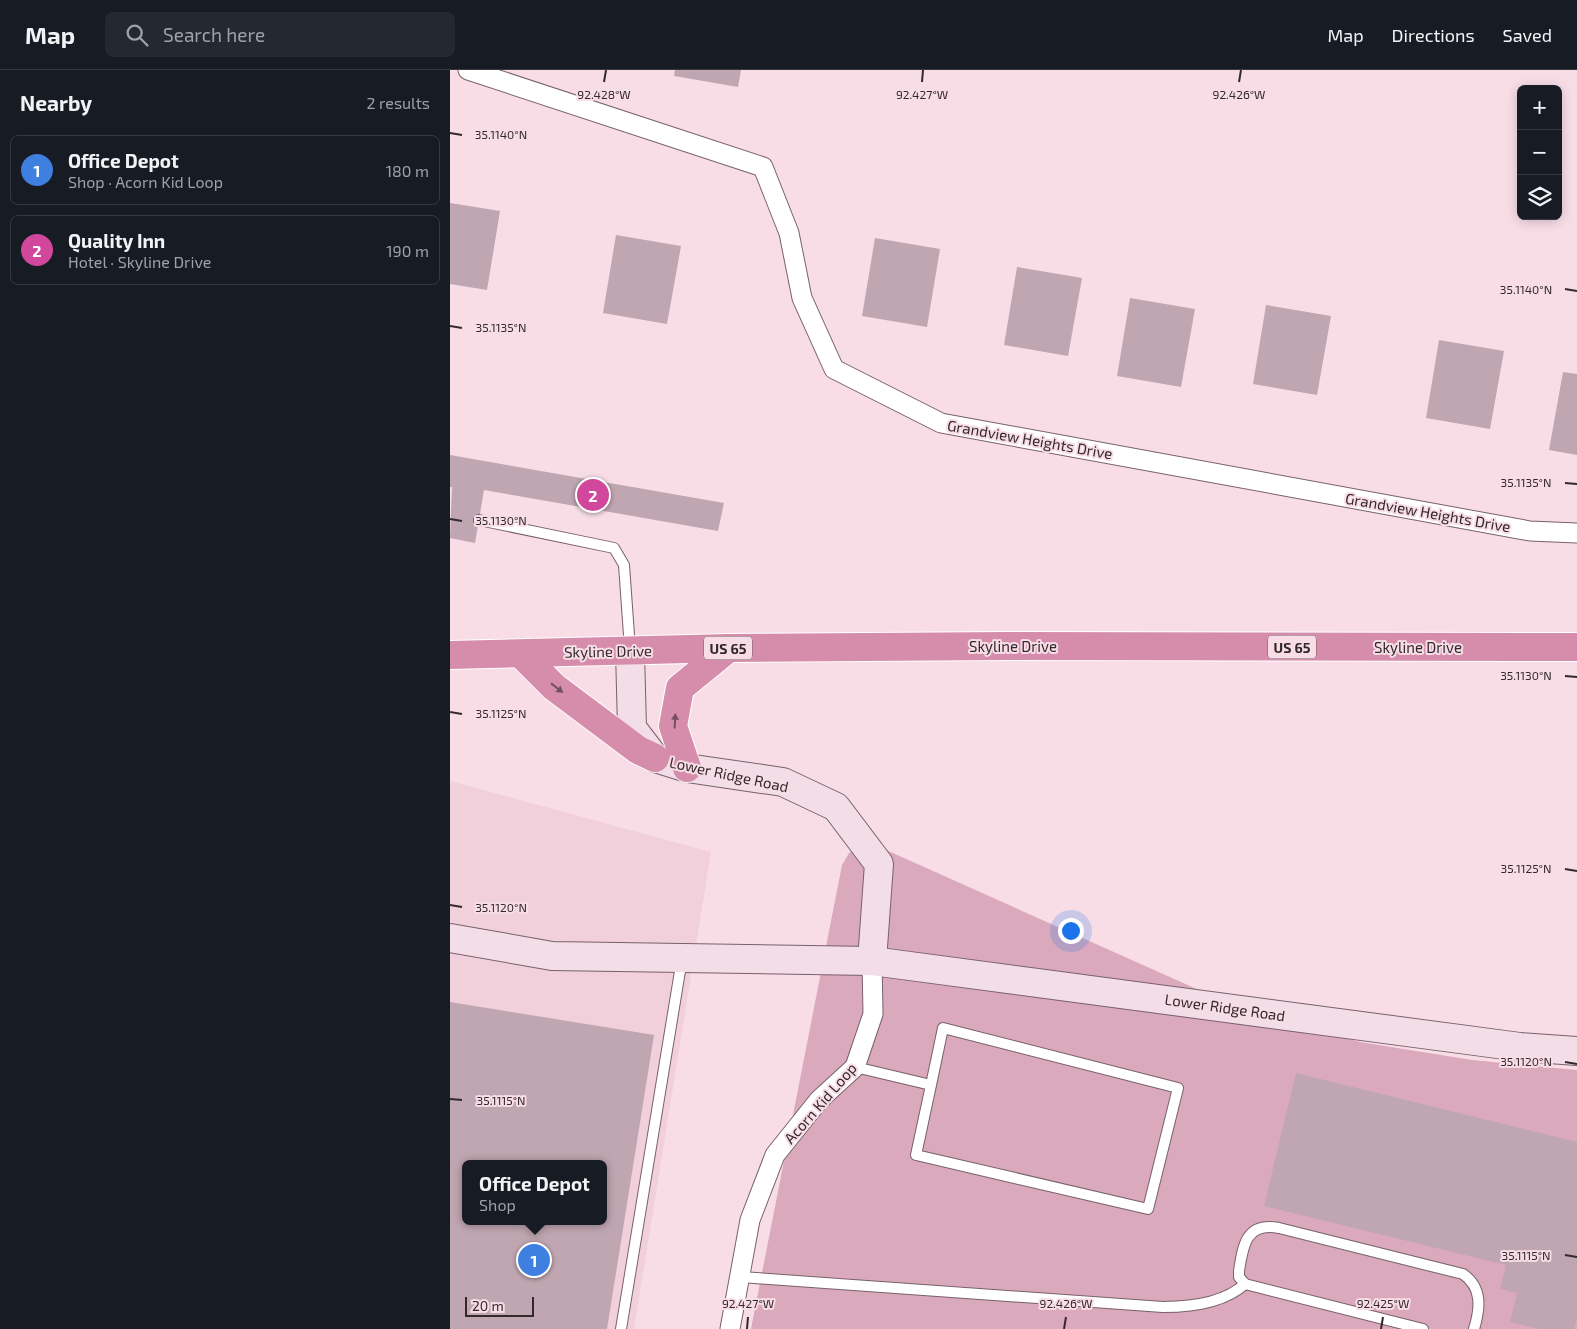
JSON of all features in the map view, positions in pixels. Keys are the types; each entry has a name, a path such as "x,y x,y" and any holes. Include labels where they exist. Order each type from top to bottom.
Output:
{"highway":[{"name":"Skyline Drive","path":"450,655 729,648 1007,646 1577,647"},
{"path":"687,768 674,726 680,688 729,648"},
{"path":"521,654 554,687 638,750 655,758"}],"street":[{"name":"Grandview Heights Drive","path":"468,70 762,167 789,233 802,298 834,369 941,423 1530,531 1577,533"},
{"name":"Lower Ridge Road","path":"630,651 632,728 655,758 687,768 783,782 836,807 879,864 872,961"},
{"name":"Lower Ridge Road","path":"450,938 552,956 872,961 1511,1045 1577,1051"},
{"name":"Acorn Kid Loop","path":"730,1329 741,1278 750,1220 775,1156 819,1100 855,1067 873,1014 872,961"}],"lane":[{"path":"479,520 614,548 624,565 630,651"},
{"path":"621,1329 682,958"},
{"path":"944,1028 1178,1088 1148,1209 916,1155 931,1086 944,1028"},
{"path":"855,1067 931,1086"},
{"path":"1423,1329 1245,1284 1239,1277 1239,1271 1247,1237 1260,1227 1279,1228 1464,1274 1475,1287 1479,1298 1480,1308 1474,1329"},
{"path":"741,1278 1163,1307 1177,1307 1217,1300 1236,1292 1245,1284"}],"shaded area":[{"path":"450,781 711,852 634,1329 450,1329"},
{"path":"866,841 1248,1012 1360,1042 1472,1060 1577,1070 1577,1329 751,1329 842,865 849,853"}],"building":[{"path":"675,70 741,70 738,87 674,76"},
{"path":"450,203 500,211 487,290 450,284"},
{"path":"616,235 681,246 667,324 603,313"},
{"path":"875,238 940,249 927,327 862,316"},
{"path":"1017,267 1082,278 1068,356 1004,345"},
{"path":"1130,298 1195,309 1181,387 1117,376"},
{"path":"1266,305 1331,316 1317,395 1253,384"},
{"path":"1439,340 1504,351 1490,429 1426,418"},
{"path":"1563,372 1577,374 1577,455 1549,450"},
{"path":"450,455 724,503 718,531 484,490 475,543 450,538 452,487 450,487"},
{"path":"450,1002 654,1035 607,1329 450,1329"},
{"path":"1296,1073 1577,1142 1577,1318 1574,1329 1539,1329 1510,1322 1517,1293 1500,1289 1506,1265 1264,1206"}],"place":[{"name":"Quality Inn","path":"593,495"},
{"name":"Office Depot","path":"534,1260"}]}
